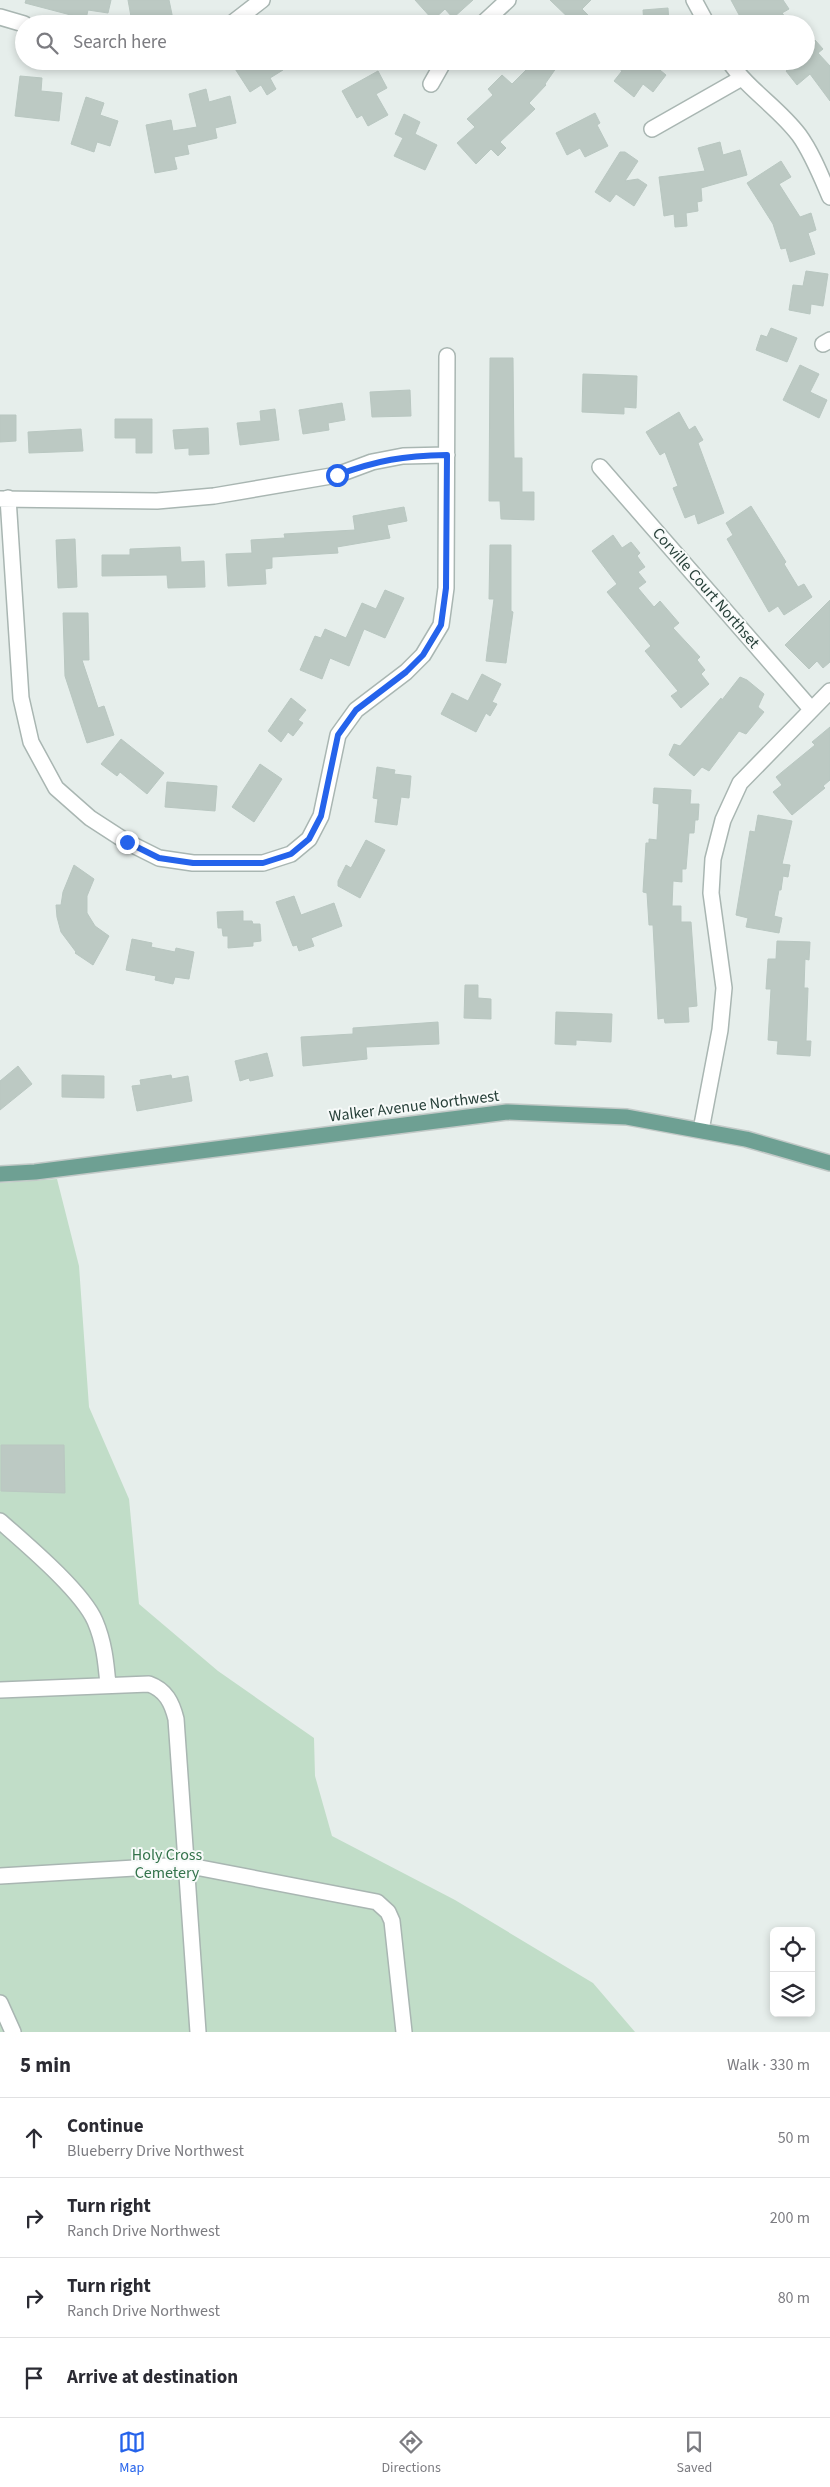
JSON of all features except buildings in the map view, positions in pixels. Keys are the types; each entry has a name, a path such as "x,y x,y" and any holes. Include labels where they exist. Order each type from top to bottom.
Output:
{"main road":[{"name":"Walker Avenue Northwest","path":"0,1174 35,1172 507,1112 628,1117 746,1139 830,1163"}],"street":[{"path":"243,15 262,0"},
{"path":"492,15 508,0"},
{"path":"694,0 702,15"},
{"path":"0,17 15,21"},
{"path":"431,84 439,70"},
{"path":"734,70 740,79 799,135 830,197"},
{"path":"652,129 740,79"},
{"path":"447,356 447,455 446,588 441,625 423,655 406,672 356,710 338,735 321,816 309,839 291,854 263,863 193,863 159,858 127,842 90,818 56,788 31,742 21,698 4,499 157,501 214,496 337,475 372,462 403,456 447,455"},
{"name":"Corville Court Northset","path":"600,467 811,709"},
{"path":"701,1130 720,1030 724,988 711,893 713,858 722,820 740,783 830,691"},
{"path":"0,1520 43,1561 89,1610 103,1645 108,1684"},
{"path":"0,1690 108,1684 149,1684 164,1693 174,1709 198,2032"},
{"path":"0,1876 185,1865 368,1900 384,1907 392,1921 404,2032"},
{"path":"0,2003 13,2032"}],"green space":[{"name":"Holy Cross Cemetery","path":"57,1179 79,1266 89,1407 129,1499 139,1604 218,1671 314,1738 315,1776 332,1836 455,1900 593,1983 635,2032 0,2032 0,1183"}],"route":[{"path":"127,842 159,858 193,863 263,863 291,854 309,839 321,816 338,735 356,710 406,672 423,655 441,625 446,588 447,455 403,456 372,462 337,475"}]}
